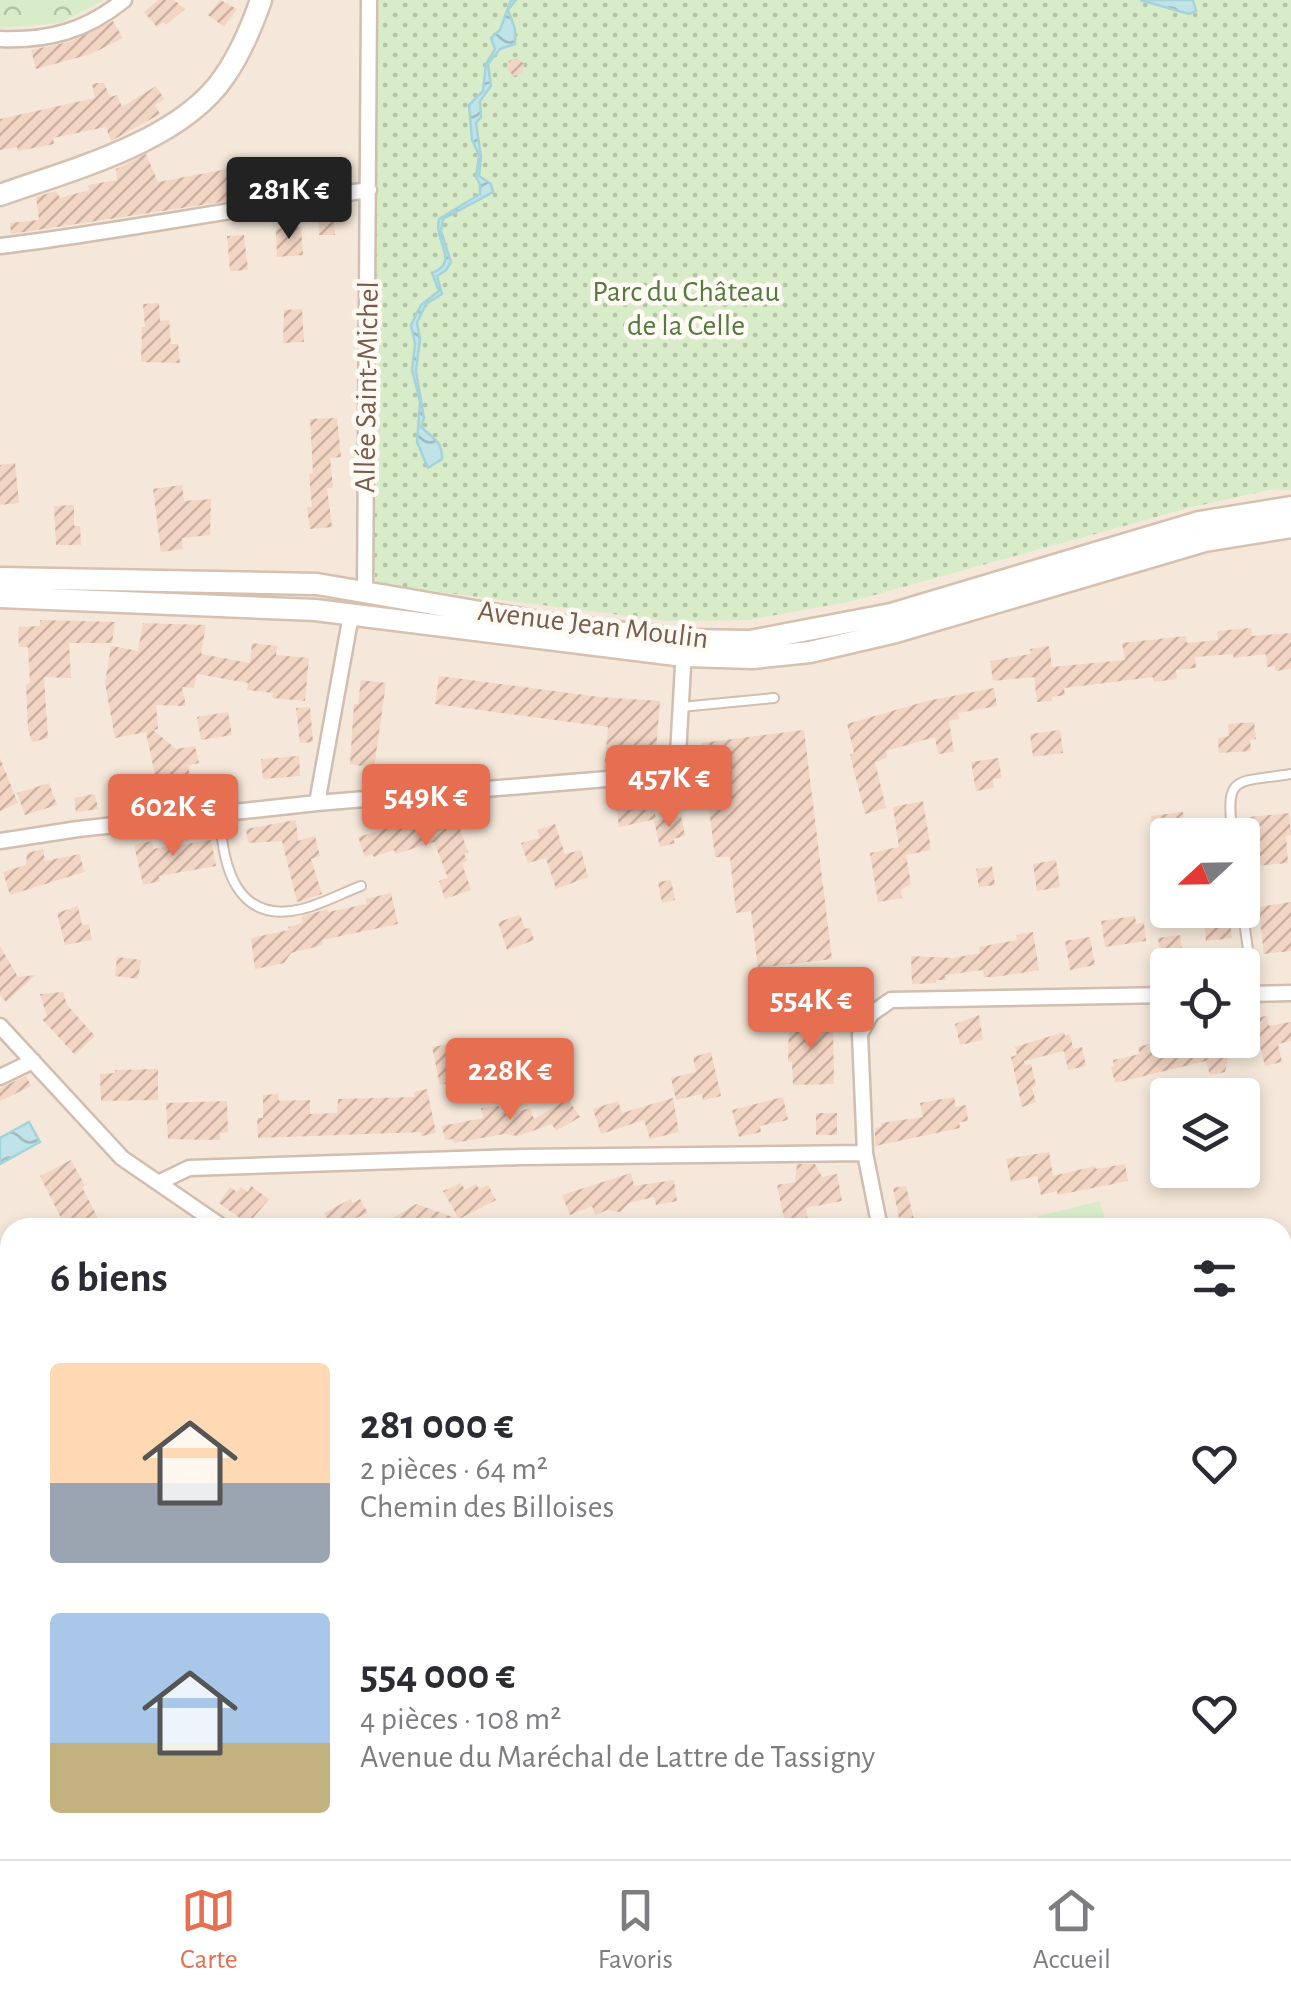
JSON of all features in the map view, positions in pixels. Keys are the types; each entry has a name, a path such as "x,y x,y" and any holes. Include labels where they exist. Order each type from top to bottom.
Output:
{"main road":[{"path":"0,196 117,152 155,134 195,107 223,79 261,0"},
{"name":"Avenue Jean Moulin","path":"0,597 315,610 684,648 750,641 890,614 1199,522 1291,508"},
{"name":"Avenue Jean Moulin","path":"0,578 317,584 753,658 810,652 896,632 1204,540 1291,527"}],"street":[{"path":"0,39 41,40 67,33 88,25 124,0"},
{"name":"Allée Saint-Michel","path":"365,594 368,0"},
{"path":"0,246 160,225 266,204 369,190"},
{"path":"317,803 351,615"},
{"path":"0,842 78,829 317,803 656,775 672,768 678,756 684,648"},
{"path":"1260,994 1291,993"},
{"path":"878,1218 865,1154 860,1034 871,1014 891,1000 1150,995"},
{"path":"0,1026 122,1158 210,1218"},
{"path":"0,1078 33,1061"},
{"path":"160,1182 189,1168 521,1157 865,1154"}],"lane":[{"path":"681,707 774,698"},
{"path":"1231,818 1228,800 1234,787 1242,782 1291,774"},
{"path":"220,814 231,878 241,897 254,906 269,911 303,909 361,886"}],"shaded area":[{"path":"0,0 376,0 373,558 853,601 1189,508 1271,490 1291,490 1291,1218 0,1218"}],"green space":[{"path":"0,0 104,0 60,23 0,28"},
{"name":"Parc du Château de la Celle","path":"376,0 1291,0 1291,490 1270,490 1189,508 853,601 748,620 668,621 376,584"},
{"path":"1100,1201 1105,1218 1039,1218"}],"water":[{"path":"511,0 516,0 508,10 515,29 515,44 500,49 488,64 491,86 480,101 481,117 476,123 481,157 479,176 491,184 493,192 443,219 441,231 451,262 437,276 442,294 426,304 417,323 420,339 416,371 424,418 421,427 436,440 442,453 442,459 428,468 417,442 420,402 412,370 415,344 411,325 421,305 439,291 432,273 440,268 445,257 439,219 480,194 476,177 479,155 472,140 469,105 483,91 486,64 495,49 491,38 500,30"},
{"path":"1140,0 1193,0 1196,11 1189,14"},
{"path":"29,1122 40,1142 0,1164 0,1138"}],"building":[{"path":"158,0 174,0 185,9 166,25 163,22 157,27 144,12"},
{"path":"220,0 237,9 224,27 208,15"},
{"path":"113,21 123,38 91,54 36,69 31,50 69,42"},
{"path":"517,58 524,64 522,73 514,76 507,70 509,61"},
{"path":"104,83 110,97 117,95 122,107 156,86 164,99 155,105 160,114 111,141 106,127 53,138 54,144 0,150 0,119 95,98 92,84"},
{"path":"146,154 158,182 228,169 234,200 11,234 10,223 39,220 36,197 56,191 60,198 89,190 88,185 117,180 116,169"},
{"path":"333,206 335,235 319,235 318,208"},
{"path":"301,227 303,255 277,257 276,229"},
{"path":"244,235 248,270 230,271 227,236"},
{"path":"159,303 160,321 169,320 171,344 178,344 180,363 141,362 143,304"},
{"path":"302,309 304,342 283,343 284,310"},
{"path":"337,418 341,457 330,458 333,488 327,488 332,527 310,529 310,419"},
{"path":"15,463 19,503 0,505 0,465"},
{"path":"182,485 184,501 211,499 210,535 182,538 183,549 161,552 153,489"},
{"path":"74,505 74,526 80,526 81,545 56,545 54,506"},
{"path":"40,620 115,622 112,643 69,643 71,678 44,677 48,738 32,742 26,684 30,683 28,647 19,647 18,633 19,627 40,626"},
{"path":"143,623 206,625 201,654 250,663 252,643 277,646 276,655 309,658 305,701 272,698 273,693 247,690 248,683 197,674 194,688 182,687 186,706 156,705 158,729 153,730 176,749 195,746 199,763 188,765 193,795 133,801 130,778 155,775 146,732 115,738 105,683 111,646 138,651"},
{"path":"1251,628 1252,636 1291,633 1291,669 1275,671 1275,666 1267,667 1266,654 1195,657 1196,668 1176,670 1177,679 1154,682 1153,677 1064,688 1065,695 1037,702 1034,677 993,681 990,661 1031,654 1030,649 1049,646 1052,667 1125,660 1122,643 1186,636 1187,643 1218,640 1217,631"},
{"path":"439,676 660,701 656,750 622,748 620,767 604,769 608,727 435,704"},
{"path":"361,680 386,683 374,768 350,764 354,704 358,704"},
{"path":"994,688 997,706 958,713 959,719 949,721 954,752 938,754 935,737 886,751 887,758 875,762 886,808 865,814 850,755 854,753 847,724 927,701"},
{"path":"310,707 313,742 300,743 296,708"},
{"path":"228,712 232,735 201,740 197,717"},
{"path":"1254,722 1256,739 1250,740 1251,751 1219,753 1218,738 1229,736 1228,724"},
{"path":"804,730 832,959 758,968 751,911 736,913 730,857 715,857 701,743"},
{"path":"1060,730 1063,753 1033,757 1030,734"},
{"path":"299,756 300,776 263,779 261,759"},
{"path":"0,758 18,803 0,811"},
{"path":"998,758 1002,778 993,779 994,788 976,791 971,762"},
{"path":"49,783 57,805 25,815 17,793"},
{"path":"95,794 98,809 76,812 74,798"},
{"path":"652,798 656,819 619,827 616,806"},
{"path":"923,801 931,850 906,855 911,884 901,890 902,898 878,902 870,853 899,847 893,807"},
{"path":"1183,812 1184,818 1151,818"},
{"path":"1289,813 1288,863 1260,865 1260,818 1249,817"},
{"path":"455,815 468,852 464,853 467,861 462,863 471,890 445,899 439,881 448,878 434,842 396,854 394,850 365,857 358,837 410,822 413,830"},
{"path":"681,816 685,836 660,847 654,821"},
{"path":"296,820 298,841 315,836 320,856 311,859 322,894 297,902 282,841 248,843 246,829"},
{"path":"555,824 565,854 581,850 588,877 556,889 546,858 528,863 521,843 540,838 537,830"},
{"path":"211,840 216,866 159,876 160,881 143,885 134,845 152,841 153,849"},
{"path":"43,849 45,861 80,854 84,872 10,895 3,872 26,865 27,853"},
{"path":"1056,860 1060,887 1037,891 1033,864"},
{"path":"992,866 995,885 979,887 976,869"},
{"path":"671,880 675,900 662,903 658,882"},
{"path":"391,893 398,924 322,940 323,945 291,953 284,963 255,969 251,938 289,930 288,927 303,923 301,917 367,904 365,899"},
{"path":"1291,902 1291,951 1264,954 1260,907"},
{"path":"78,906 82,925 89,924 92,940 65,945 57,913"},
{"path":"520,915 534,940 507,950 498,922"},
{"path":"1135,916 1136,924 1144,923 1146,941 1105,947 1101,921"},
{"path":"1205,928 1231,928 1232,938 1206,941"},
{"path":"1033,932 1039,970 984,977 983,970 945,975 946,980 936,983 912,984 911,956 953,958 980,953 979,947 1017,940 1016,935"},
{"path":"1180,935 1182,948 1160,948 1158,938"},
{"path":"1090,937 1095,965 1070,970 1065,941"},
{"path":"0,946 18,977 36,975 6,1002 0,995"},
{"path":"117,957 141,960 138,979 115,976"},
{"path":"63,992 67,1005 95,1036 75,1055 42,1019 47,1017 40,994"},
{"path":"979,1015 983,1040 960,1045 955,1024"},
{"path":"1267,1016 1269,1026 1291,1022 1291,1041 1278,1044 1282,1062 1265,1066 1260,1017"},
{"path":"799,1017 822,1018 825,1028 833,1029 834,1084 793,1085 792,1062 788,1062 789,1023 799,1023"},
{"path":"1064,1032 1065,1036 1070,1034 1073,1049 1082,1047 1086,1066 1068,1070 1064,1051 1024,1061 1025,1065 1031,1064 1036,1102 1022,1107 1011,1057 1017,1055 1015,1047"},
{"path":"449,1044 453,1062 465,1061 468,1080 440,1085 432,1047"},
{"path":"1150,1044 1150,1058 1228,1059 1225,1072 1210,1075 1206,1061 1115,1083 1113,1060 1140,1054 1138,1047"},
{"path":"711,1052 721,1096 703,1100 702,1094 676,1100 671,1078 696,1072 693,1057"},
{"path":"158,1069 158,1100 101,1101 100,1074"},
{"path":"26,1076 31,1086 0,1101 0,1088"},
{"path":"427,1089 436,1133 258,1138 257,1118 263,1118 263,1095 278,1094 279,1101 310,1100 310,1114 337,1113 338,1099 414,1097 414,1092"},
{"path":"783,1097 788,1120 760,1126 761,1132 739,1137 732,1110"},
{"path":"954,1097 956,1107 966,1105 968,1121 959,1122 960,1128 875,1146 875,1128 881,1127 881,1123 923,1117 920,1103"},
{"path":"673,1098 679,1132 650,1139 644,1120 601,1134 593,1109 618,1101 622,1113"},
{"path":"568,1099 580,1117 556,1131 552,1124 518,1136 504,1134 454,1143 453,1139 445,1140 442,1126 483,1118 481,1108 499,1106 499,1113 508,1115 530,1108 534,1119"},
{"path":"227,1101 228,1132 220,1133 220,1140 168,1139 166,1103"},
{"path":"816,1113 837,1113 837,1135 816,1135"},
{"path":"1049,1152 1053,1176 1125,1164 1128,1181 1058,1195 1057,1191 1041,1195 1037,1176 1011,1182 1006,1159"},
{"path":"71,1160 98,1218 61,1218 40,1176"},
{"path":"797,1164 815,1164 822,1177 837,1174 842,1201 806,1208 808,1218 784,1218 777,1185 795,1182"},
{"path":"631,1173 634,1186 674,1180 677,1201 656,1205 654,1197 629,1203 620,1212 607,1210 595,1215 592,1206 570,1215 562,1195"},
{"path":"461,1183 465,1190 476,1184 479,1189 488,1185 496,1200 458,1218 443,1191"},
{"path":"251,1186 269,1199 253,1218 240,1218 219,1203 230,1187 248,1192"},
{"path":"906,1186 914,1218 899,1218 893,1188"},
{"path":"351,1199 353,1203 360,1199 368,1213 356,1218 327,1218 324,1213"},
{"path":"416,1204 453,1217 451,1218 393,1218"}]}
